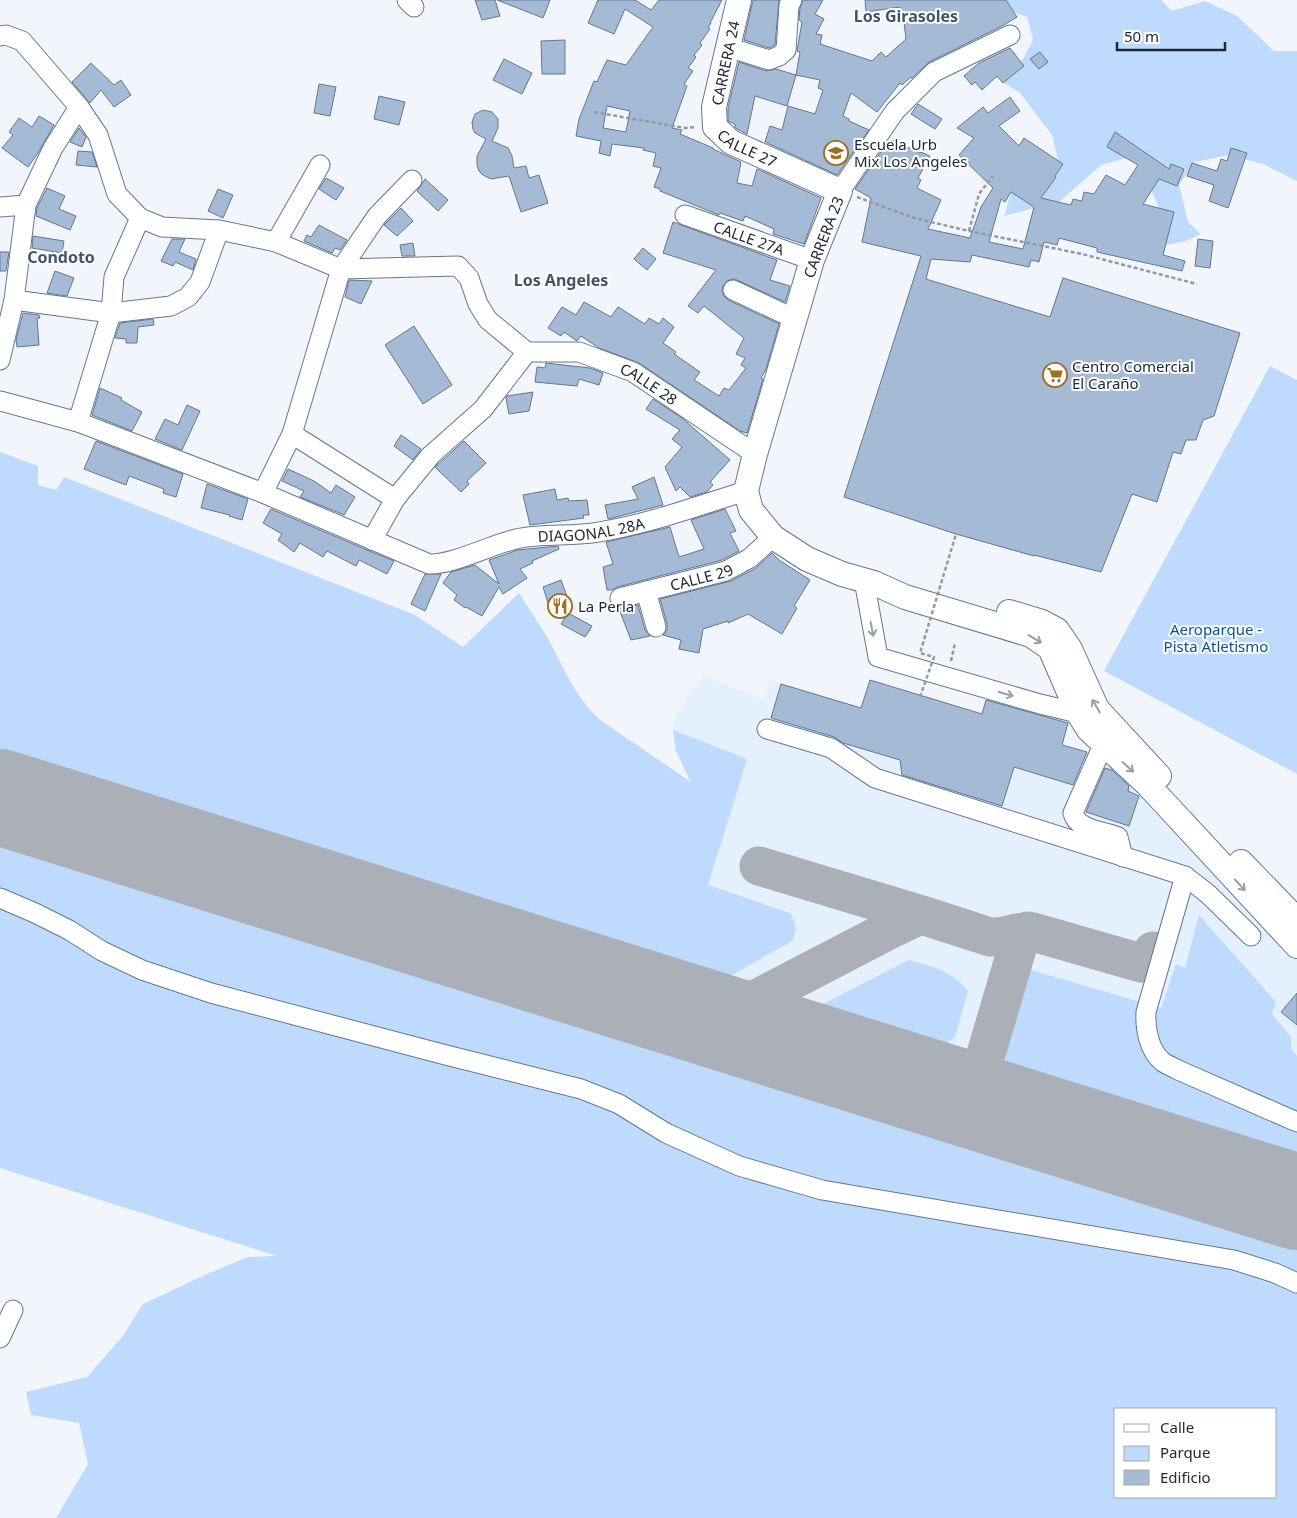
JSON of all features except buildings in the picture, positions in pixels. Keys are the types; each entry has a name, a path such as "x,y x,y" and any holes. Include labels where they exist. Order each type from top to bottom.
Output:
{"main road":[{"name":"CARRERA 24","path":"715,127 714,107 739,0"},
{"name":"CALLE 27","path":"715,127 731,142 840,191"},
{"name":"CARRERA 23","path":"748,500 755,454 812,260 840,191"},
{"path":"748,500 773,537 807,558 842,574 869,582 905,597 1031,635 1050,648 1078,713 1088,730 1147,784 1297,946"},
{"path":"869,582 911,584 1042,622 1057,630 1070,649 1097,710 1297,920"}],"street":[{"path":"728,47 769,60 779,56 786,50 789,5 792,0"},
{"path":"0,36 6,35 22,41 79,107 98,135 118,194 140,218 162,227 219,230 276,242 341,269 458,266 469,278 478,304 488,320 527,352 483,409 431,455 395,499 372,540 263,493 78,422 0,401"},
{"name":"CARRERA 23","path":"840,191 895,111 934,72 1010,35"},
{"path":"0,360 14,300 26,205 53,148 79,107"},
{"path":"276,242 320,165"},
{"path":"263,493 292,434 341,269 377,216 412,180"},
{"path":"0,207 26,205"},
{"name":"CALLE 27A","path":"685,215 812,260"},
{"path":"78,422 111,313 114,277 140,218"},
{"path":"14,300 111,313 171,306 188,297 200,282 219,230"},
{"path":"733,290 795,319"},
{"name":"CALLE 28","path":"527,352 579,352 633,372 755,454"},
{"path":"292,434 395,499"},
{"name":"DIAGONAL 28A","path":"372,540 428,564 436,564 503,542 528,536 596,533 748,500"},
{"name":"CALLE 29","path":"620,598 726,571 750,558 773,537"},
{"path":"869,582 878,657 983,688 1078,713"},
{"path":"646,591 656,627"},
{"path":"767,729 831,748 875,778 1185,876 1208,894 1251,936"},
{"path":"1103,745 1072,813 1074,819 1083,825 1118,837 1123,857"},
{"path":"1185,876 1146,1012 1145,1025 1150,1043 1162,1061 1178,1070 1297,1122"},
{"path":"0,898 52,921 102,951 150,973 220,995 581,1089 619,1104 666,1134 739,1166 822,1190 1234,1260 1275,1273 1297,1283"},
{"path":"0,1338 13,1310"}],"path":[{"name":"CALLE 27","path":"594,112 685,128 715,127"},
{"path":"969,231 979,194 993,176"},
{"path":"840,191 914,218 1082,254 1197,284"},
{"path":"920,697 934,657 920,653 956,534"}],"shaded area":[{"path":"0,452 38,466 38,485 56,490 64,477 415,615 463,647 519,593 547,638 581,700 590,711 603,722 691,782 676,751 673,730 674,720 679,709 703,675 765,700 770,680 861,708 982,714 987,698 1068,723 1062,745 1092,754 1101,762 1124,772 1297,959 1297,1518 1098,1518 0,1168"}],"green space":[{"path":"1003,0 1161,0 1172,11 1205,1 1237,16 1274,51 1297,51 1297,181 1263,164 1229,155 1195,162 1179,185 1188,222 1201,234 1186,241 1166,245 1158,205 1134,156 1101,165 1060,201 1004,216 1011,194 1044,183 1059,165 1052,135 1020,93 1001,81 1021,63 1033,40 1027,17 1008,10"},
{"name":"Aeroparque - Pista Atletismo","path":"1270,366 1297,380 1297,774 1104,671"},
{"path":"0,452 38,466 38,485 56,490 64,477 415,615 463,647 519,593 545,633 578,694 603,722 691,782 676,751 673,730 747,759 708,885 790,913 796,927 792,941 718,983 0,763"},
{"path":"0,842 1297,1243 1297,1518 56,1518 88,1464 79,1423 31,1415 26,1392 87,1377 122,1337 143,1304 248,1257 277,1256 0,1168"},
{"path":"1199,915 1276,1002 1272,1014 1291,1037 1291,1049 1297,1056 1297,1167 1003,1074 1012,1021 1020,994 1031,970 1161,1008 1176,964 1185,968"},
{"path":"909,960 941,970 955,978 968,991 955,1037 946,1044 821,1005"}],"taxiway":[{"path":"759,866 990,937 1033,932 1141,963 1150,960 1153,951"},
{"path":"690,1013 714,1014 737,1009 889,930 916,917 925,916"},
{"path":"1011,1113 999,1102 991,1090 984,1069 984,1061 1019,942 1028,931"},
{"path":"781,987 773,1003 775,1019 789,1041 796,1046"},
{"path":"929,1088 960,1082 972,1074 984,1061"}],"runway":[{"path":"0,797 1297,1202"}],"place":[{"name":"Escuela Urb Mix Los Angeles","path":"836,153"},
{"name":"Centro Comercial El Caraño","path":"1055,375"},
{"name":"La Perla","path":"560,606"}],"district":[{"name":"Los Girasoles","path":"906,16"},
{"name":"Condoto","path":"61,257"},
{"name":"Los Angeles","path":"561,280"}]}
